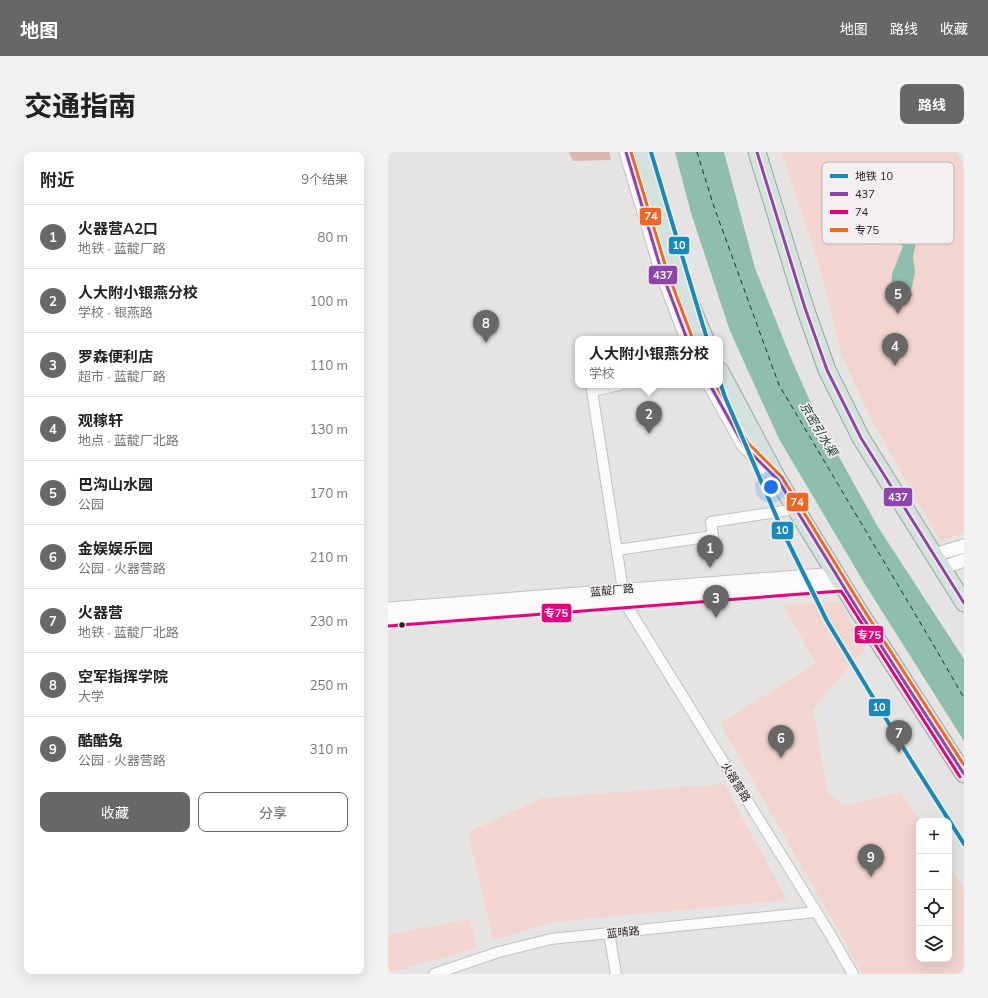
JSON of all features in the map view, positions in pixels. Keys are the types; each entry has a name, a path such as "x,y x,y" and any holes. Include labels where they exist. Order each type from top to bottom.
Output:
{"highway":[{"path":"643,152 666,232 691,308 705,336"},
{"path":"757,152 805,308 827,370 861,438 964,603"},
{"path":"723,376 778,480 964,774"}],"street":[{"path":"626,152 662,272 686,336"},
{"name":"火器营路","path":"606,388 592,391 625,603 853,974"},
{"path":"712,388 744,446 778,480"},
{"path":"617,550 714,536 711,522 796,509"},
{"path":"938,561 964,546"},
{"path":"938,561 964,560"},
{"name":"蓝靛厂路","path":"388,608 623,590 840,580"},
{"name":"蓝靛厂路","path":"388,621 625,603 840,580"},
{"name":"蓝晴路","path":"434,974 499,952 551,939 816,912"},
{"path":"609,933 616,974"}],"shaded area":[{"path":"569,152 609,152 611,160 573,161"},
{"path":"782,152 957,152 964,171 964,533 940,541 871,418 841,353 822,276"},
{"path":"840,601 865,648 813,709 828,793 844,806 901,792 918,818 916,818 916,962 952,962 952,871 964,889 964,974 863,974 720,723 816,664 783,605"},
{"path":"724,784 787,900 554,922 493,940 468,832 543,798"},
{"path":"470,919 477,948 388,973 388,935"}],"water":[{"name":"京密引水渠","path":"675,152 724,152 755,268 793,363 819,421 878,527 964,659 964,741 866,586 779,439 730,331 691,213"},
{"path":"900,244 916,244 913,257 915,272 911,291 913,296 908,296 908,294 891,289 892,274 903,246"}],"ferry route":[{"path":"697,152 713,204 779,385 964,698"}],"metro line":[{"name":"10","path":"651,152 706,336"},
{"name":"10","path":"722,388 783,532 827,621 909,757 964,844"}],"transit line":[{"name":"437","path":"626,152 662,273 686,336"},
{"name":"74","path":"631,152 667,271 692,336"},
{"name":"437","path":"757,152 805,308 827,370 861,438 964,603"},
{"name":"437","path":"712,388 744,446 778,480 858,610 964,774"},
{"name":"74","path":"718,388 748,443 782,477 862,607 964,765"},
{"name":"专75","path":"388,626 841,591 960,777"}],"place":[{"name":"巴沟山水园","path":"898,314"},
{"name":"空军指挥学院","path":"486,343"},
{"name":"观稼轩","path":"895,366"},
{"name":"人大附小银燕分校","path":"649,434"},
{"name":"火器营A2口","path":"710,568"},
{"name":"罗森便利店","path":"716,618"},
{"name":"火器营","path":"899,753"},
{"name":"金娱娱乐园","path":"781,758"},
{"name":"酷酷兔","path":"871,877"}]}
